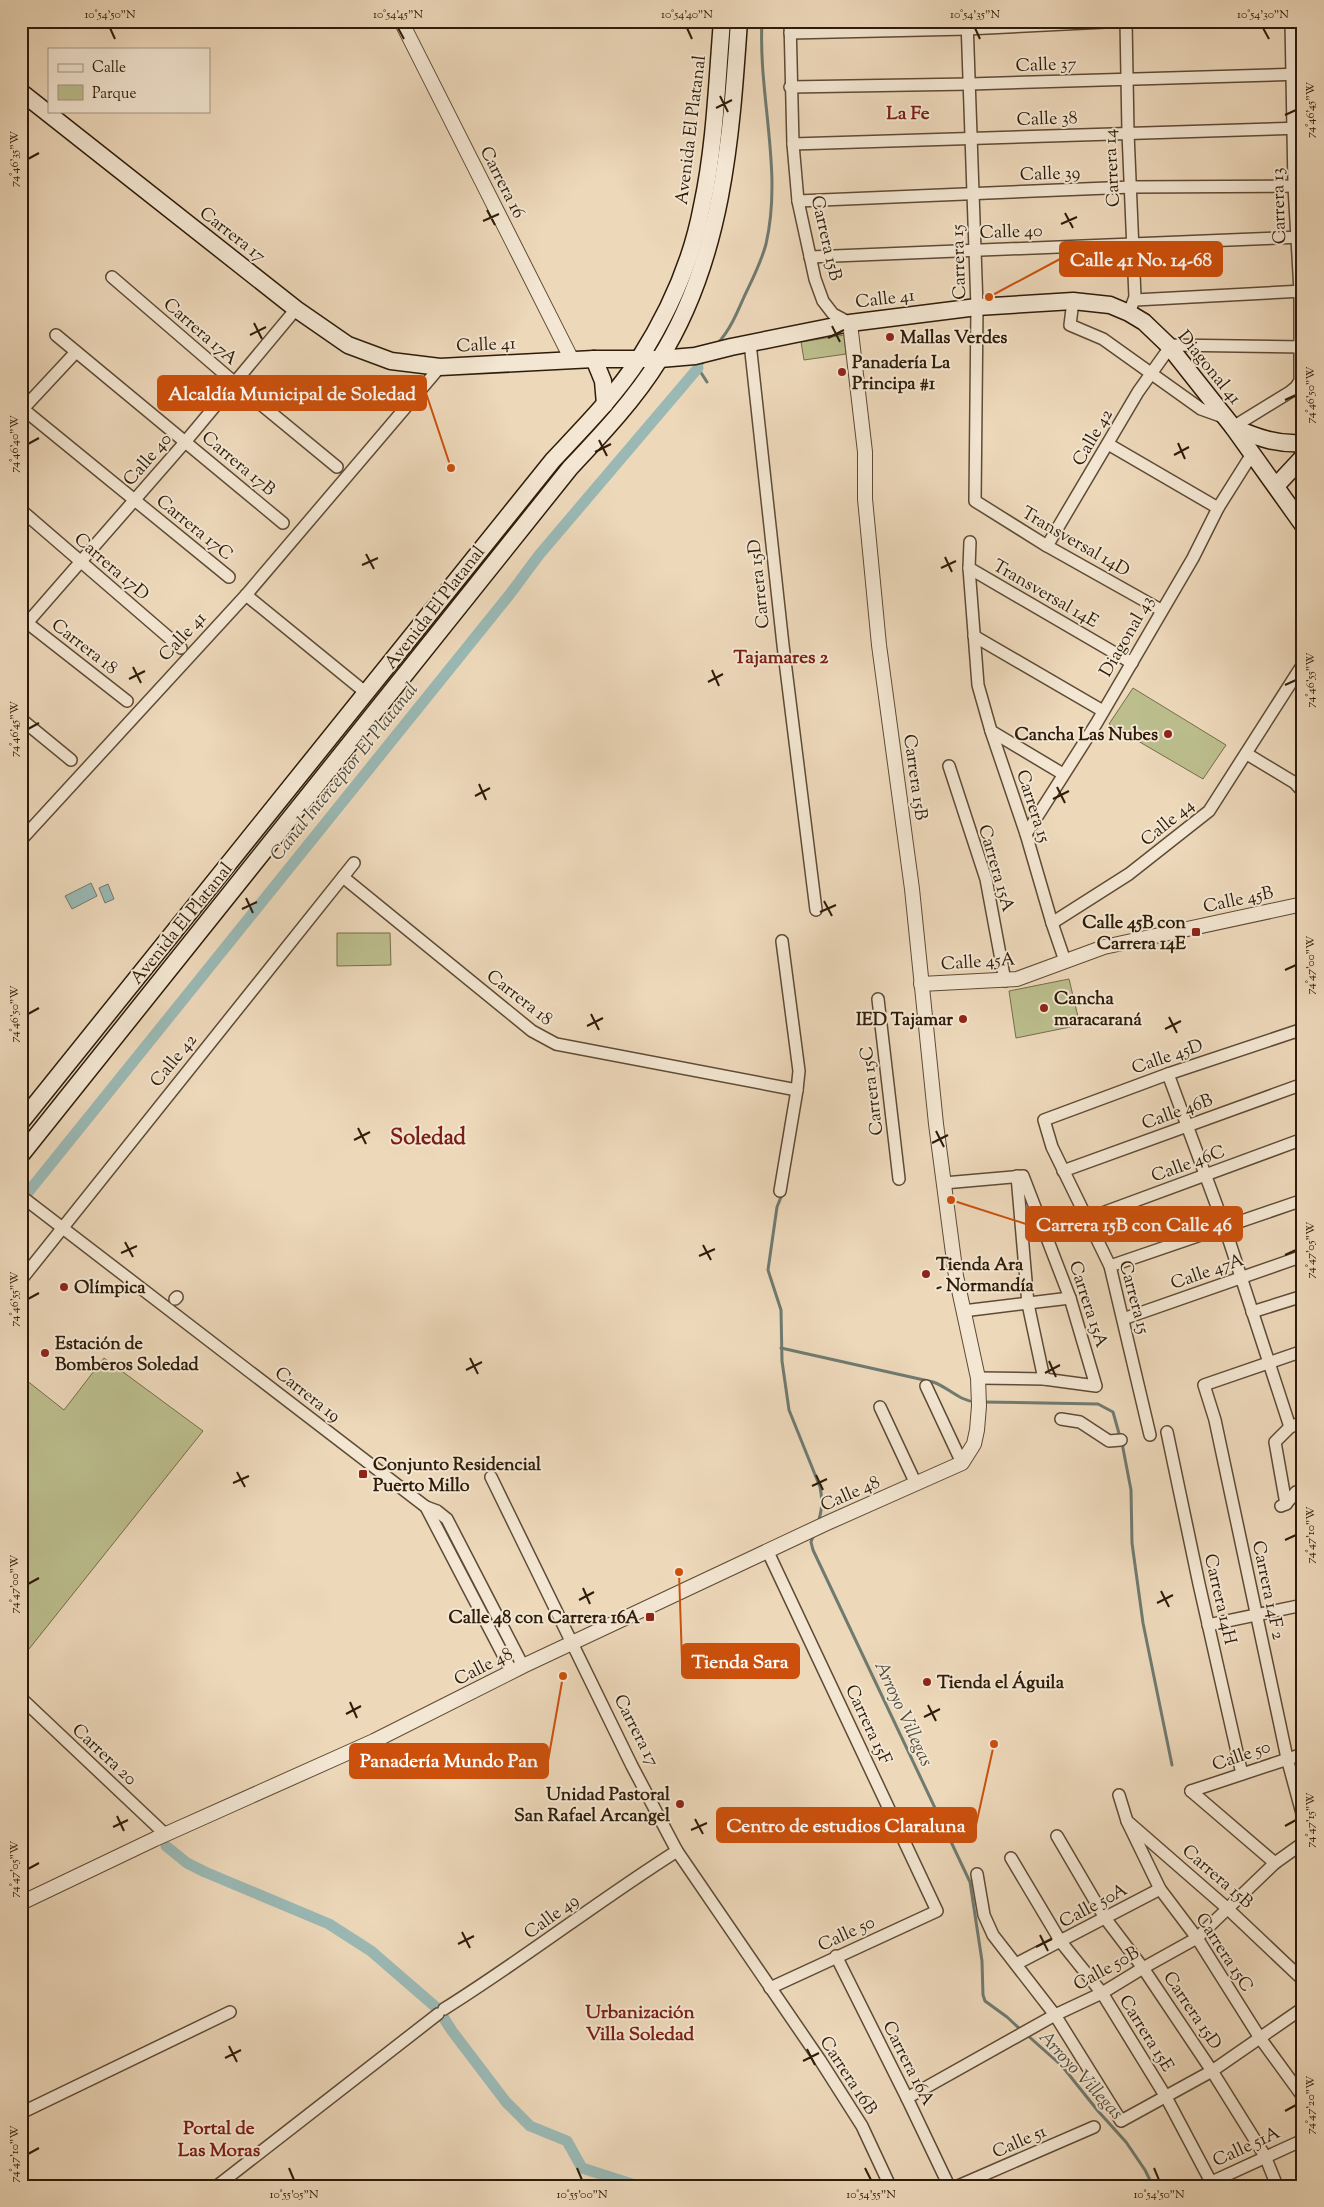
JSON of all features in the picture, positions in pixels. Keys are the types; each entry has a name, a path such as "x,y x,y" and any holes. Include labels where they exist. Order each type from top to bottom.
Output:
{"main road":[{"name":"Avenida El Platanal","path":"21,1122 365,692 553,460 605,404 638,360 666,313 681,279 702,207 708,169 722,21"},
{"name":"Avenida El Platanal","path":"21,1155 570,468 637,391 660,360 694,290 712,238 719,208 727,164 739,21"},
{"name":"Carrera 17","path":"21,92 296,309 348,345 391,361 440,367"},
{"name":"Calle 41","path":"440,367 594,359 660,360 695,356 850,322 977,307 1073,302 1132,306"},
{"name":"Diagonal 41","path":"1132,306 1169,346 1252,454"},
{"path":"594,359 602,381 605,404"},
{"path":"1229,422 1254,436 1275,442 1303,442"},
{"path":"1252,454 1303,525"},
{"path":"1276,486 1303,457"}],"street":[{"name":"Carrera 16","path":"401,21 572,360"},
{"path":"790,27 1126,21"},
{"name":"Carrera 14","path":"1126,21 1128,133 1134,244 1132,306"},
{"name":"Carrera 13","path":"1229,422 1296,387 1300,381 1302,291 1298,186 1297,74 1291,21"},
{"name":"Carrera 15","path":"967,25 977,307 975,501"},
{"name":"Carrera 15B","path":"790,27 790,87 798,201 810,256 823,301 833,314 850,322 865,452 865,499 878,636 912,889 944,1182 956,1276 978,1378 979,1402 974,1444 962,1463"},
{"name":"Calle 37","path":"790,87 1128,80 1297,74"},
{"name":"Calle 38","path":"793,144 1298,128"},
{"name":"Calle 39","path":"798,201 1132,187 1298,186"},
{"name":"Calle 40","path":"810,256 1300,238"},
{"name":"Carrera 17A","path":"112,278 337,467"},
{"name":"Calle 41","path":"1132,306 1302,291"},
{"path":"1073,302 1070,325 1103,339 1201,409 1229,422"},
{"name":"Calle 40","path":"23,624 186,441 296,309"},
{"name":"Carrera 17B","path":"56,335 186,441 282,523"},
{"name":"Carrera 15D","path":"750,343 782,645 816,910"},
{"path":"1169,346 1302,347"},
{"name":"Calle 42","path":"1047,546 1169,346"},
{"path":"22,410 76,352"},
{"name":"Calle 41","path":"21,840 246,595 440,367"},
{"name":"Carrera 17C","path":"22,410 228,577"},
{"path":"1108,444 1218,508"},
{"name":"Diagonal 43","path":"1026,834 1132,663 1161,610 1193,558 1218,508 1252,454"},
{"name":"Transversal 14D","path":"975,501 1047,546 1161,610"},
{"name":"Carrera 17D","path":"21,510 181,648"},
{"name":"Carrera 15","path":"970,542 969,568 978,685 1065,961"},
{"name":"Transversal 14E","path":"969,568 1132,663"},
{"path":"246,595 365,692"},
{"name":"Carrera 18","path":"23,624 128,701"},
{"path":"974,636 1103,711"},
{"name":"Calle 44","path":"1052,923 1129,874 1209,812 1303,664"},
{"path":"21,719 70,760"},
{"path":"991,731 1063,774"},
{"path":"1247,754 1295,784 1303,792"},
{"name":"Carrera 15A","path":"949,766 986,879 1005,981"},
{"name":"Calle 42","path":"21,1280 354,863"},
{"name":"Carrera 18","path":"343,877 532,1031 556,1044 798,1090"},
{"name":"Calle 45B","path":"1065,961 1104,947 1137,939 1303,904"},
{"path":"780,1191 798,1090 799,1071 782,941"},
{"name":"Calle 45A","path":"922,984 1005,981 1028,976 1065,961"},
{"name":"Carrera 15C","path":"878,999 899,1179"},
{"name":"Calle 45D","path":"1044,1120 1168,1074 1303,1028"},
{"path":"1168,1074 1225,1228 1269,1361 1299,1424 1275,1442 1283,1505 1296,1492 1303,1490"},
{"name":"Calle 46B","path":"1063,1171 1303,1084"},
{"name":"Carrera 15","path":"1044,1120 1052,1147 1110,1266 1150,1435"},
{"name":"Calle 46C","path":"1086,1219 1303,1139"},
{"path":"944,1182 1020,1176 1028,1304 1044,1379 978,1378"},
{"name":"Carrera 15A","path":"1020,1176 1070,1298 1096,1386 1044,1379"},
{"name":"Carrera 19","path":"21,1196 435,1515 518,1669"},
{"path":"1110,1266 1303,1200"},
{"name":"Calle 47A","path":"1123,1319 1303,1256"},
{"path":"1252,1312 1303,1296"},
{"path":"963,1311 1070,1298"},
{"path":"1269,1361 1303,1351"},
{"name":"Carrera 14F 2","path":"1269,1361 1204,1385 1215,1420 1287,1758 1303,1817"},
{"path":"926,1386 962,1463"},
{"path":"880,1407 916,1484"},
{"path":"1061,1419 1080,1422 1109,1441 1121,1440"},
{"name":"Carrera 14H","path":"1168,1432 1208,1625 1242,1774"},
{"name":"Calle 48","path":"21,1903 163,1835 374,1741 518,1669 800,1537 818,1525 962,1463"},
{"name":"Carrera 17","path":"491,1476 632,1766 677,1851 770,1988"},
{"name":"Carrera 15F","path":"768,1552 937,1911"},
{"path":"1208,1625 1303,1604"},
{"name":"Carrera 20","path":"21,1698 163,1835"},
{"name":"Calle 50","path":"1275,1863 1191,1790 1303,1754"},
{"path":"1119,1795 1127,1821"},
{"name":"Carrera 15B","path":"1127,1821 1228,1909 1303,1980"},
{"name":"Carrera 15C","path":"1127,1821 1160,1889 1197,1938 1260,2038 1301,2091"},
{"name":"Carrera 15D","path":"1057,1836 1106,1918 1143,1968 1212,2071 1265,2156"},
{"name":"Calle 50B","path":"908,2098 1027,2033 1055,2015 1102,1993 1197,1938 1275,1863 1303,1843"},
{"name":"Calle 49","path":"218,2186 441,2012 543,1944 626,1883 677,1851"},
{"name":"Carrera 15E","path":"1011,1858 1061,1942 1102,1993 1166,2097 1207,2184"},
{"path":"978,1874 984,1914 993,1935 1055,2015 1121,2120 1212,2071 1303,2008"},
{"name":"Calle 50A","path":"1016,1964 1160,1889"},
{"name":"Calle 50","path":"770,1988 937,1911"},
{"name":"Carrera 16A","path":"836,1956 908,2098 949,2186"},
{"name":"Carrera 16B","path":"770,1988 820,2060 862,2126 890,2186"},
{"path":"21,2113 230,2012"},
{"name":"Calle 51","path":"958,2186 1094,2127"},
{"name":"Calle 51A","path":"1207,2184 1303,2140"},
{"path":"1265,2156 1277,2186"}],"green space":[{"path":"844,335 846,354 804,360 801,342"},
{"name":"Cancha Las Nubes","path":"1133,688 1226,745 1203,779 1109,724"},
{"path":"337,933 390,933 391,965 337,966"},
{"name":"Cancha maracaraná","path":"1069,979 1080,1025 1016,1038 1009,991"},
{"path":"104,1358 203,1431 21,1659 21,1376 64,1410"}],"water":[{"path":"91,883 97,896 72,909 65,896"},
{"path":"108,884 114,899 105,903 99,888"}],"waterway":[{"path":"718,343 733,321 759,265 766,244 771,216 771,161 763,77 762,21"},
{"name":"Arroyo Villegas","path":"705,360 698,368 707,382"},
{"name":"Canal Interceptor El Platanal","path":"21,1201 510,594 539,555 698,368"},
{"name":"Arroyo Villegas","path":"781,1197 777,1207 768,1270 781,1310 782,1361 789,1410 820,1487 822,1497 818,1523"},
{"path":"781,1348 933,1382 959,1397 976,1402"},
{"path":"982,1402 1098,1404 1113,1412 1120,1437"},
{"path":"1122,1443 1131,1490 1132,1543 1143,1623 1172,1765"},
{"name":"Arroyo Villegas","path":"814,1534 811,1542 813,1550 970,1882 982,1961 983,1995 985,2001 1021,2030"},
{"path":"166,1846 187,1863 329,1924 371,1951 438,2009 452,2031 506,2102 530,2126 567,2141 582,2168 638,2186"},
{"name":"Arroyo Villegas","path":"1026,2034 1062,2066 1126,2142 1145,2170 1153,2186"}],"place":[{"name":"Calle 41 No. 14-68","path":"989,297"},
{"name":"Mallas Verdes","path":"890,337"},
{"name":"Panadería La Principa #1","path":"842,372"},
{"name":"Alcaldía Municipal de Soledad","path":"451,468"},
{"name":"Cancha Las Nubes","path":"1168,734"},
{"name":"Calle 45B con Carrera 14E","path":"1196,932"},
{"name":"Cancha maracaraná","path":"1044,1008"},
{"name":"IED Tajamar","path":"963,1019"},
{"name":"Carrera 15B con Calle 46","path":"951,1200"},
{"name":"Tienda Ara - Normandía","path":"926,1274"},
{"name":"Olímpica","path":"64,1287"},
{"name":"Estación de Bomberos Soledad","path":"45,1353"},
{"name":"Conjunto Residencial Puerto Millo","path":"363,1474"},
{"name":"Tienda Sara","path":"679,1572"},
{"name":"Calle 48 con Carrera 16A","path":"650,1617"},
{"name":"Panadería Mundo Pan","path":"563,1676"},
{"name":"Tienda el Águila","path":"927,1682"},
{"name":"Centro de estudios Claraluna","path":"994,1744"},
{"name":"Unidad Pastoral San Rafael Arcangel","path":"680,1804"}],"district":[{"name":"La Fe","path":"908,112"},
{"name":"Tajamares 2","path":"781,656"},
{"name":"Soledad","path":"428,1136"},
{"name":"Urbanización Villa Soledad","path":"640,2022"},
{"name":"Portal de Las Moras","path":"219,2138"}]}
